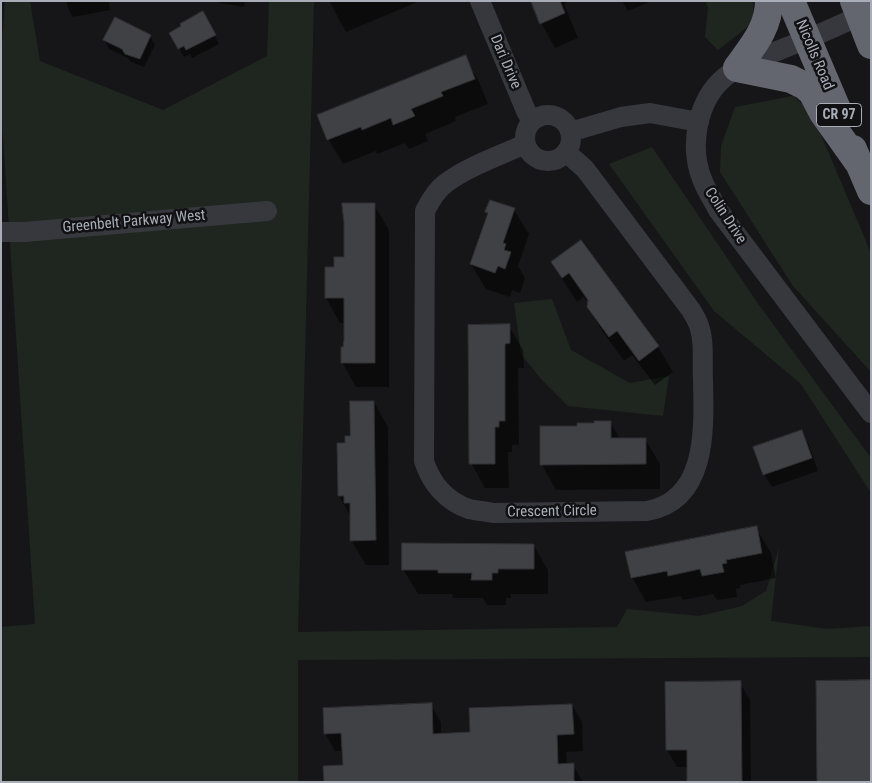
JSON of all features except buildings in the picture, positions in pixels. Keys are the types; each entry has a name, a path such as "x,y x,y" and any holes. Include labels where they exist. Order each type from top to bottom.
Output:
{"highway":[{"path":"769,1 763,30 737,68 790,79 805,86 812,92 860,165"},
{"name":"Nicolls Road","path":"791,1 871,191"},
{"path":"861,9 871,45"}],"street":[{"name":"Dari Drive","path":"480,1 526,111 532,121"},
{"name":"Colin Drive","path":"861,9 807,39 737,68 717,84 706,102 696,137 698,164 702,179 718,210 871,413"},
{"path":"570,132 621,117 650,113 699,122"},
{"path":"542,116 554,116 564,122 570,132 571,143 566,152 558,159 543,160 533,156 526,144 526,130 532,121 542,116"},
{"name":"Crescent Circle","path":"526,144 464,172 445,184 433,196 425,211 424,461 429,475 436,486 448,497 469,509 493,512 638,511 657,509 670,503 687,485 698,462 704,420 701,337 698,323 691,310 585,169 566,152"},
{"name":"Greenbelt Parkway West","path":"1,232 24,232 267,211"}],"shaded area":[{"path":"5,1 30,1 40,61 163,110 267,56 269,1 314,1 298,632 617,627 627,609 699,616 742,606 766,591 779,548 771,621 827,629 871,626 871,657 298,660 298,782 1,782 1,627 35,624 1,107 1,59"},
{"path":"705,1 753,1 754,22 718,50 705,37 708,7"},
{"path":"793,96 811,111 871,253 871,372 793,286 720,172 721,146 735,107"},
{"path":"652,147 759,305 871,458 871,493 801,384 714,311 609,164"},
{"path":"552,299 571,350 630,383 669,376 663,416 568,406 541,379 521,354 514,303"}]}
